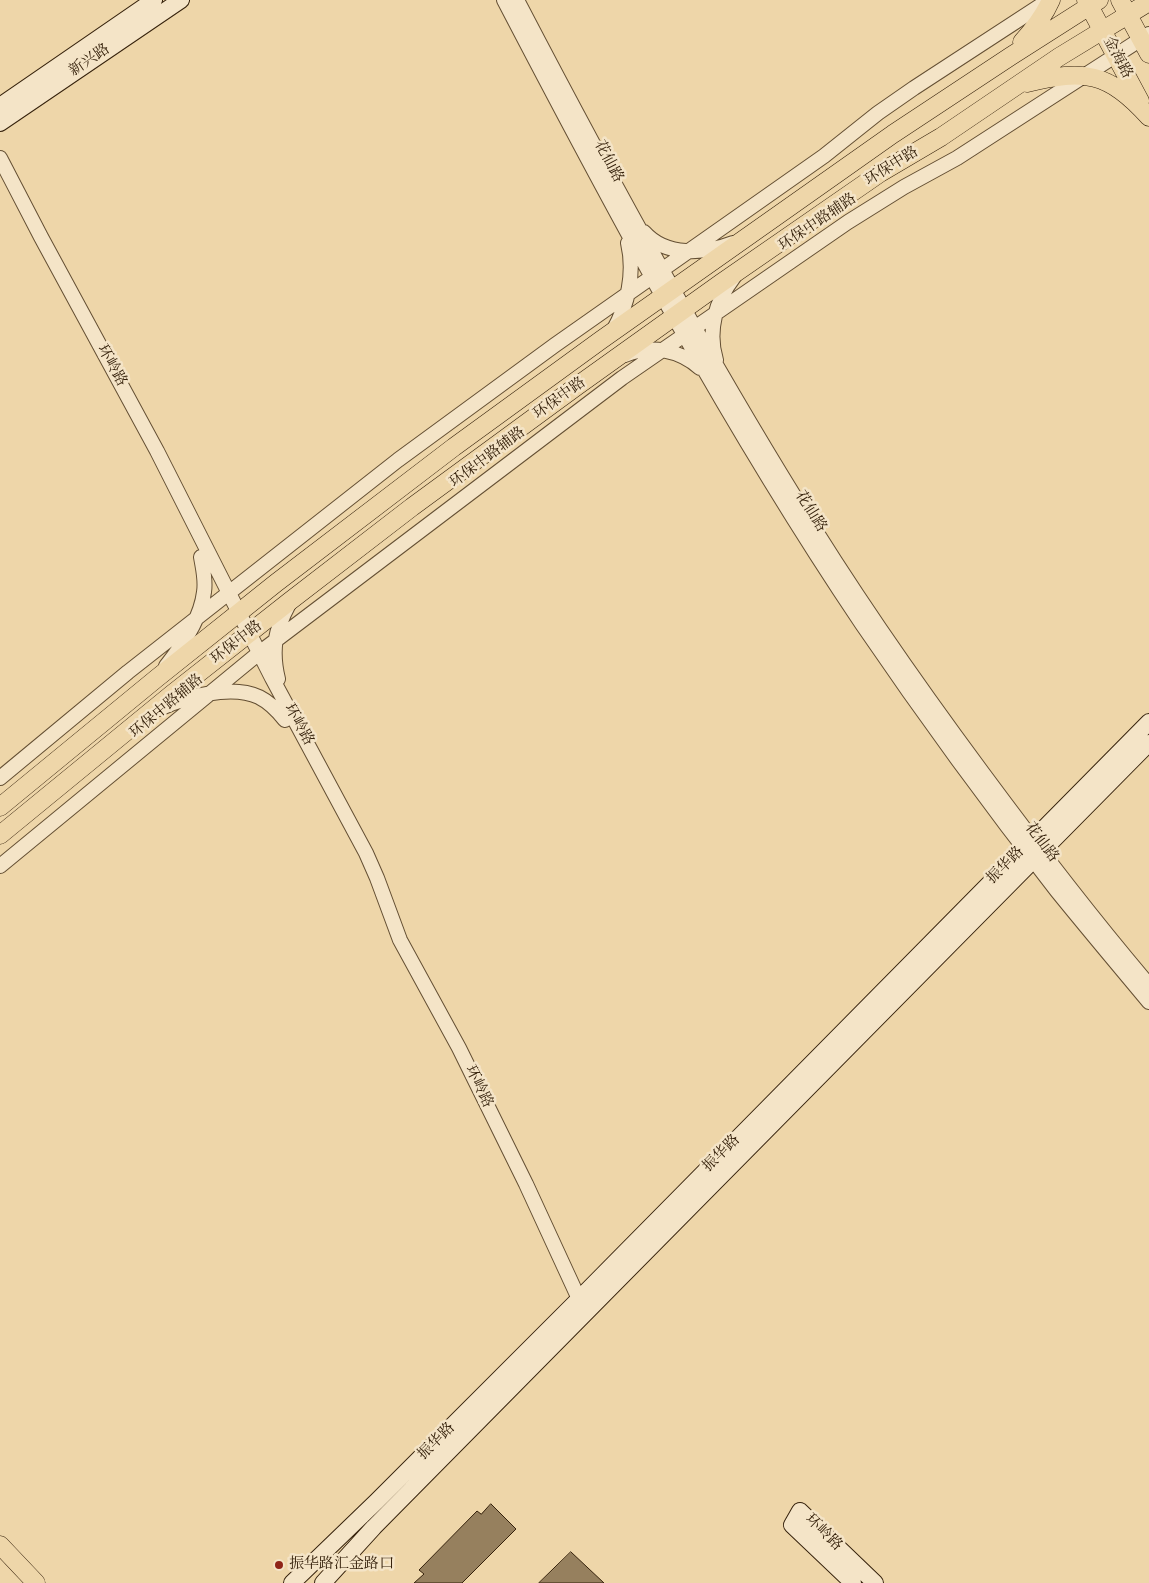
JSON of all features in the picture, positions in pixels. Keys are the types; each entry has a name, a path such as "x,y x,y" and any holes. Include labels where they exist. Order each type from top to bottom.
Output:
{"main road":[{"name":"新兴路","path":"2,119 154,0"},
{"name":"新兴路","path":"2,119 181,0"},
{"path":"997,65 1032,31 1046,12 1050,0"},
{"name":"环保中路","path":"0,808 157,678 454,447 612,332 893,134 1091,2"},
{"name":"金海路","path":"1091,2 1102,31 1149,117"},
{"name":"环保中路","path":"0,836 145,716 290,601 412,507 609,363 744,267 880,174 1102,31 1124,7 1149,2"},
{"name":"金海路","path":"1124,7 1146,42"},
{"path":"1008,92 1027,83 1063,76 1083,76 1103,81 1121,90 1149,117"},
{"name":"振华路","path":"323,1583 381,1520 1033,850 1149,722"},
{"name":"振华路","path":"292,1583 1033,850 1149,743"},
{"name":"环岭路","path":"853,1583 792,1525 800,1511 875,1583"},
{"path":"0,1545 36,1583"}],"street":[{"name":"花仙路","path":"504,0 629,223"},
{"name":"花仙路","path":"517,0 629,223 715,377 872,617 1033,850 1057,891 1149,1002"},
{"path":"0,778 128,672 398,460 656,274 824,156 878,113 1050,0"},
{"name":"环保中路辅路","path":"0,866 275,640 582,408 662,350 856,217 904,187 957,158 1115,55 1146,42"},
{"name":"环岭路","path":"0,158 157,451 229,592 235,616 245,636 284,699 366,853 400,940 463,1056 526,1184 576,1302"},
{"name":"环岭路","path":"0,175 150,456 201,557 229,592"},
{"path":"629,223 657,244 673,250 710,249 743,240"},
{"path":"612,332 619,320 628,294 632,263 629,223"},
{"path":"715,377 712,329 716,313 724,291 744,267"},
{"path":"609,363 628,354 643,350 662,350 674,352 687,358 715,377"},
{"path":"157,678 196,618 204,593 205,576 201,557"},
{"path":"229,592 245,589 263,589 276,584"},
{"path":"284,699 274,658 275,640 277,629 290,601"},
{"name":"环岭路","path":"256,655 285,720 360,858 394,944 453,1052 576,1302"},
{"path":"145,716 169,705 207,695 233,692 259,697 285,720"},
{"name":"花仙路","path":"1033,850 1149,985"}],"building":[{"path":"491,1504 516,1529 462,1583 414,1583 424,1574 419,1570 477,1511 481,1514"},
{"path":"571,1552 604,1583 539,1583"}],"place":[{"name":"振华路汇金路口","path":"279,1565"}]}
